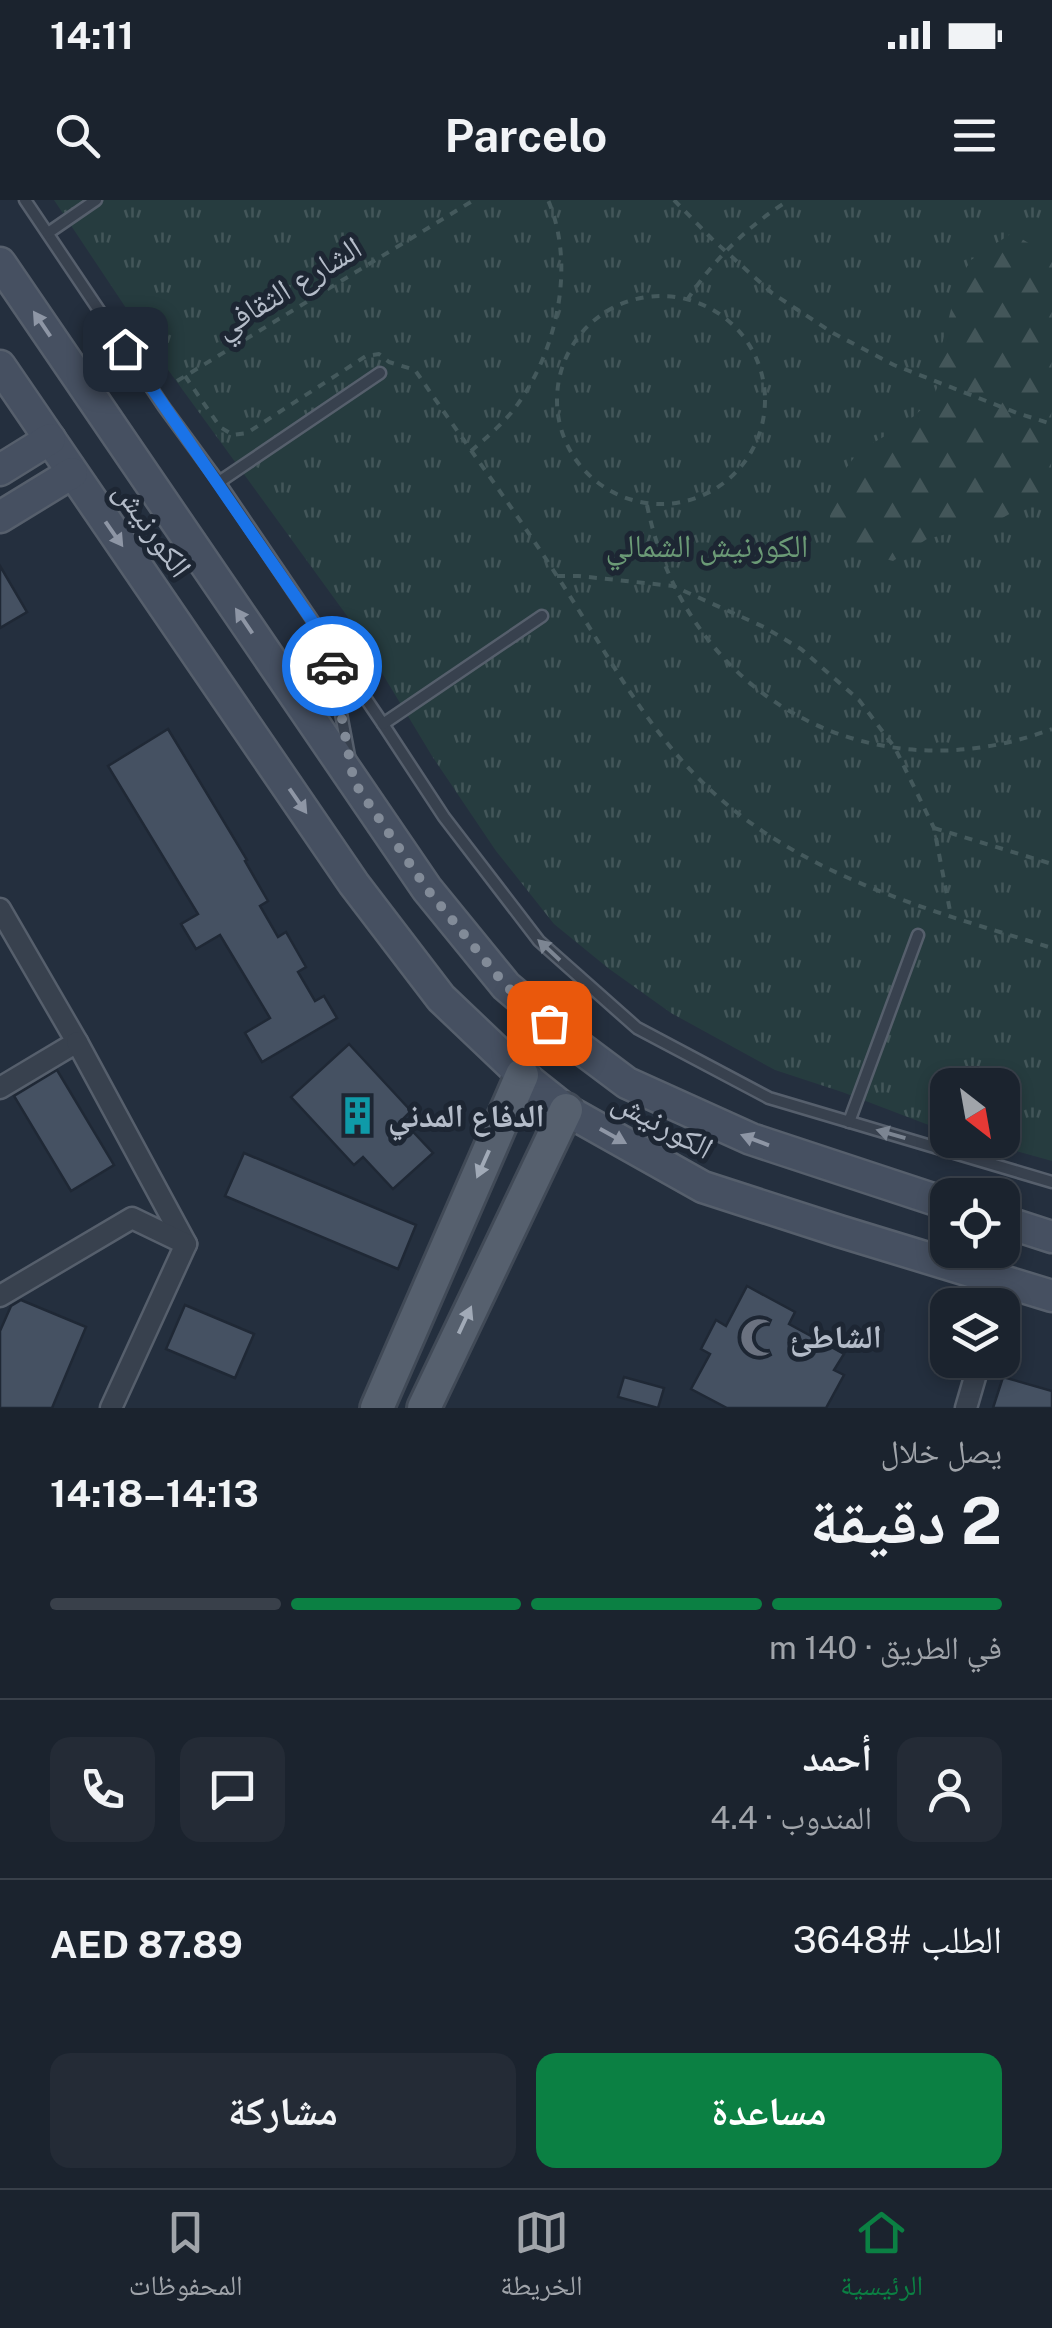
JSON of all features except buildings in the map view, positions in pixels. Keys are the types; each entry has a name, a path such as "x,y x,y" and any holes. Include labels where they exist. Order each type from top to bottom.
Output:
{"main road":[{"name":"الكورنيش","path":"0,263 427,889 506,986 626,1083 751,1139 930,1198"},
{"name":"الكورنيش","path":"0,366 354,884 440,998 522,1075 566,1110 702,1187 839,1232 986,1288"},
{"path":"0,470 50,440"},
{"path":"0,517 72,473"},
{"path":"376,1408 522,1075"},
{"path":"424,1408 566,1110"},
{"path":"1020,1220 1052,1214"},
{"path":"1020,1227 1052,1237"},
{"name":"الكورنيش","path":"1020,1294 1052,1296"}],"street":[{"path":"0,909 186,1244"},
{"path":"0,1088 77,1042"},
{"path":"0,1296 132,1218 186,1244"},
{"path":"111,1408 186,1244"},
{"path":"966,1408 975,1378"}],"lane":[{"path":"25,200 384,724 444,818 538,942 637,1028 770,1098 1052,1182"},
{"path":"48,233 96,200"},
{"path":"219,482 380,373"},
{"path":"384,724 542,616"},
{"path":"328,644 354,782"},
{"path":"849,1122 918,935"}],"path":[{"name":"الشارع الثقافي","path":"177,381 474,200"},
{"path":"470,451 511,412 530,384 547,346 560,294 560,248 548,200"},
{"path":"674,200 684,214 772,292 834,333 894,364 1052,424"},
{"path":"688,300 726,251 789,200"},
{"path":"672,296 688,300 724,317 752,349 762,375 764,418 748,457 718,487 684,501 647,505 597,482 572,454 559,420 558,384 570,349 609,310 644,298 672,296"},
{"path":"185,376 220,427 233,435 247,433 366,356 378,354 415,370 557,576 642,713 702,783 742,816 822,865 952,917 1052,948"},
{"path":"647,505 673,586 692,619 717,652 763,694 789,710 855,739 895,748 936,751 978,748 1052,729"},
{"path":"557,576 673,586 764,626 801,648 859,700 895,748 934,828 952,917"},
{"path":"934,828 1052,864"}],"green space":[{"name":"الكورنيش الشمالي","path":"54,200 1052,200 1052,1161 1020,1152 1020,1068 930,1068 930,1126 775,1070 671,1013 554,924 496,851 432,756 350,620 158,356"},
{"path":"1012,233 1052,257 1051,484 1033,501 995,522 927,539 893,561 843,547 832,538 830,516 844,471 859,451 904,425 933,399 937,364 958,282 971,260"}],"way so far":[{"path":"332,666 354,782 427,889 506,986 549,1023"}],"place":[{"name":"الدفاع المدني","path":"358,1116"},
{"name":"الشاطئ","path":"760,1337"}],"route":[{"path":"125,349 328,644 332,666"}]}
